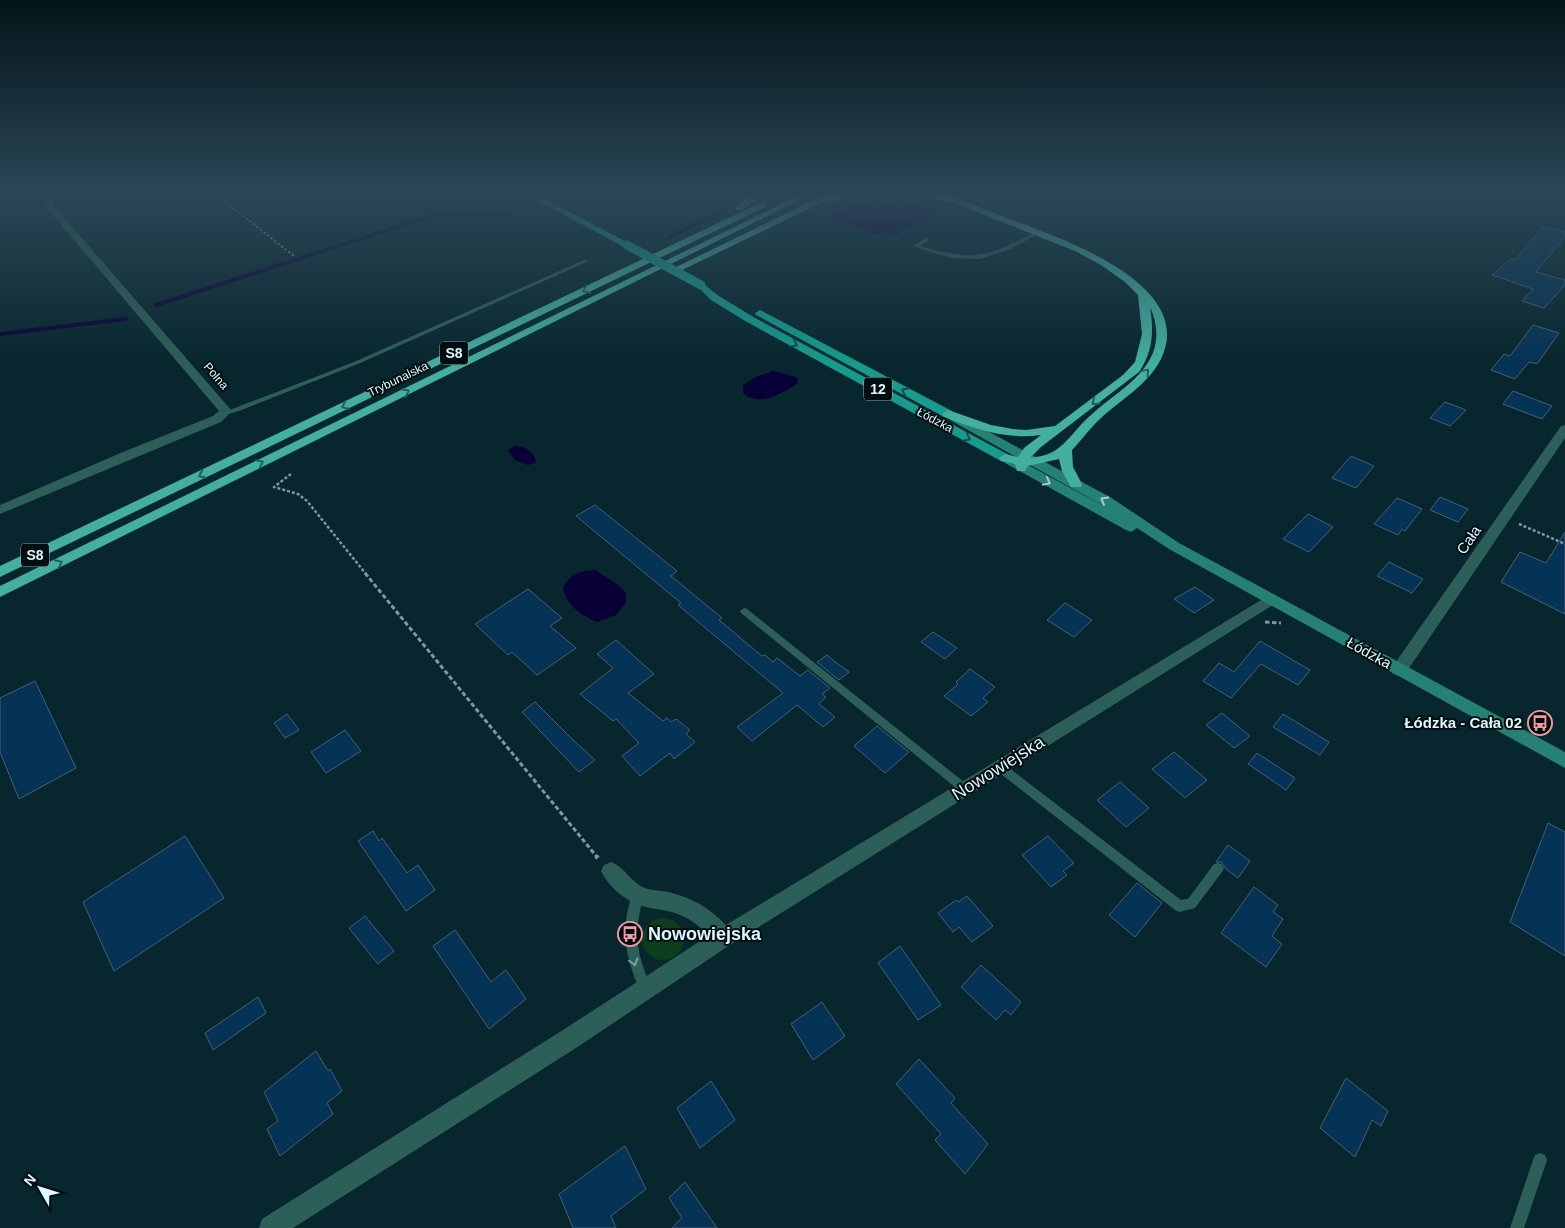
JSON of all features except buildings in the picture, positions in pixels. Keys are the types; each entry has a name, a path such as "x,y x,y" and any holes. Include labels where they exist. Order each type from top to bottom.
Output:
{"highway":[{"path":"662,253 667,250"},
{"name":"Trybunalska","path":"0,572 668,250"},
{"name":"Trybunalska","path":"0,592 693,250"},
{"path":"515,338 589,309 718,250"},
{"path":"1025,462 1054,456 1066,447 1094,418 1145,374 1155,361 1160,349 1161,323 1151,301 1121,274 1103,261 1082,250"},
{"name":"12","path":"948,414 988,430 1009,433 1035,433 1062,426 1135,370 1142,357 1146,341 1147,315 1141,292"},
{"path":"1025,462 1032,448 1062,426"},
{"path":"1066,447 1064,456 1066,467 1076,484"}],"main road":[{"name":"Łódzka","path":"637,250 701,285 786,327 948,414 1124,524 1174,546"},
{"name":"Łódzka","path":"701,285 715,298 751,320 1005,458 1025,462 1076,484 1174,546 1565,760"}],"street":[{"name":"Polna","path":"0,510 126,455 217,419 225,413 225,408 88,250"},
{"name":"Cała","path":"1399,670 1565,429"},
{"name":"Nowowiejska","path":"271,1228 571,1038 723,938 1271,599"},
{"path":"611,871 638,895 685,907 701,914 723,938"}],"lane":[{"path":"929,250 962,258 980,258 1006,250"},
{"path":"225,413 356,363 586,261"},
{"path":"744,611 965,789"},
{"path":"1000,767 1179,906 1191,904 1218,868"},
{"path":"638,895 632,912 631,949 635,968 645,988"},
{"path":"1517,1228 1540,1160"}],"path":[{"path":"287,250 294,256"},
{"path":"291,474 274,487 298,494 306,501 586,846 611,871"},
{"path":"1504,518 1565,544"}],"green space":[{"path":"659,918 667,918 678,924 684,939 678,954 667,960 659,960 648,954 642,943 642,935 648,924"}],"shaded area":[{"path":"773,371 796,377 798,380 797,384 770,398 756,399 743,393 743,385 756,377"},
{"path":"514,446 528,450 534,455 536,462 528,465 515,460 508,451"},
{"path":"595,570 617,584 626,593 626,603 616,615 597,622 571,605 563,588 572,576 584,571"}],"waterway":[{"path":"156,305 325,250"},
{"path":"0,334 126,319"}],"place":[{"name":"Łódzka - Cała 02","path":"1540,723"},
{"name":"Nowowiejska","path":"630,934"}]}
